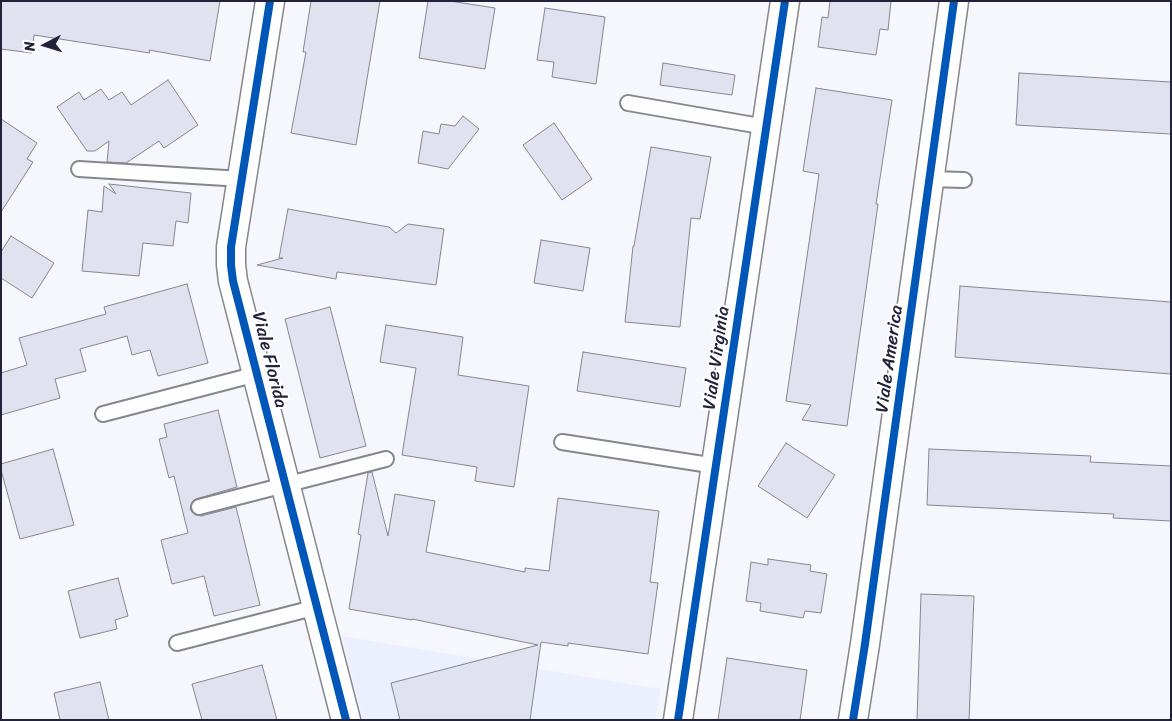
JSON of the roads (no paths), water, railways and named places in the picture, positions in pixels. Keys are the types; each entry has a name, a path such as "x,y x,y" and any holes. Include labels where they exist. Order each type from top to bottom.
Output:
{"street":[{"name":"Viale Florida","path":"270,1 231,247 231,266 233,282 346,720"},
{"name":"Viale Virginia","path":"678,720 785,1"},
{"name":"Viale America","path":"853,720 866,644 954,1"}],"lane":[{"path":"628,103 766,127"},
{"path":"79,169 242,179"},
{"path":"929,179 964,180"},
{"path":"103,414 257,374"},
{"path":"562,442 716,466"},
{"path":"199,507 386,459"},
{"path":"177,643 317,607"}]}
